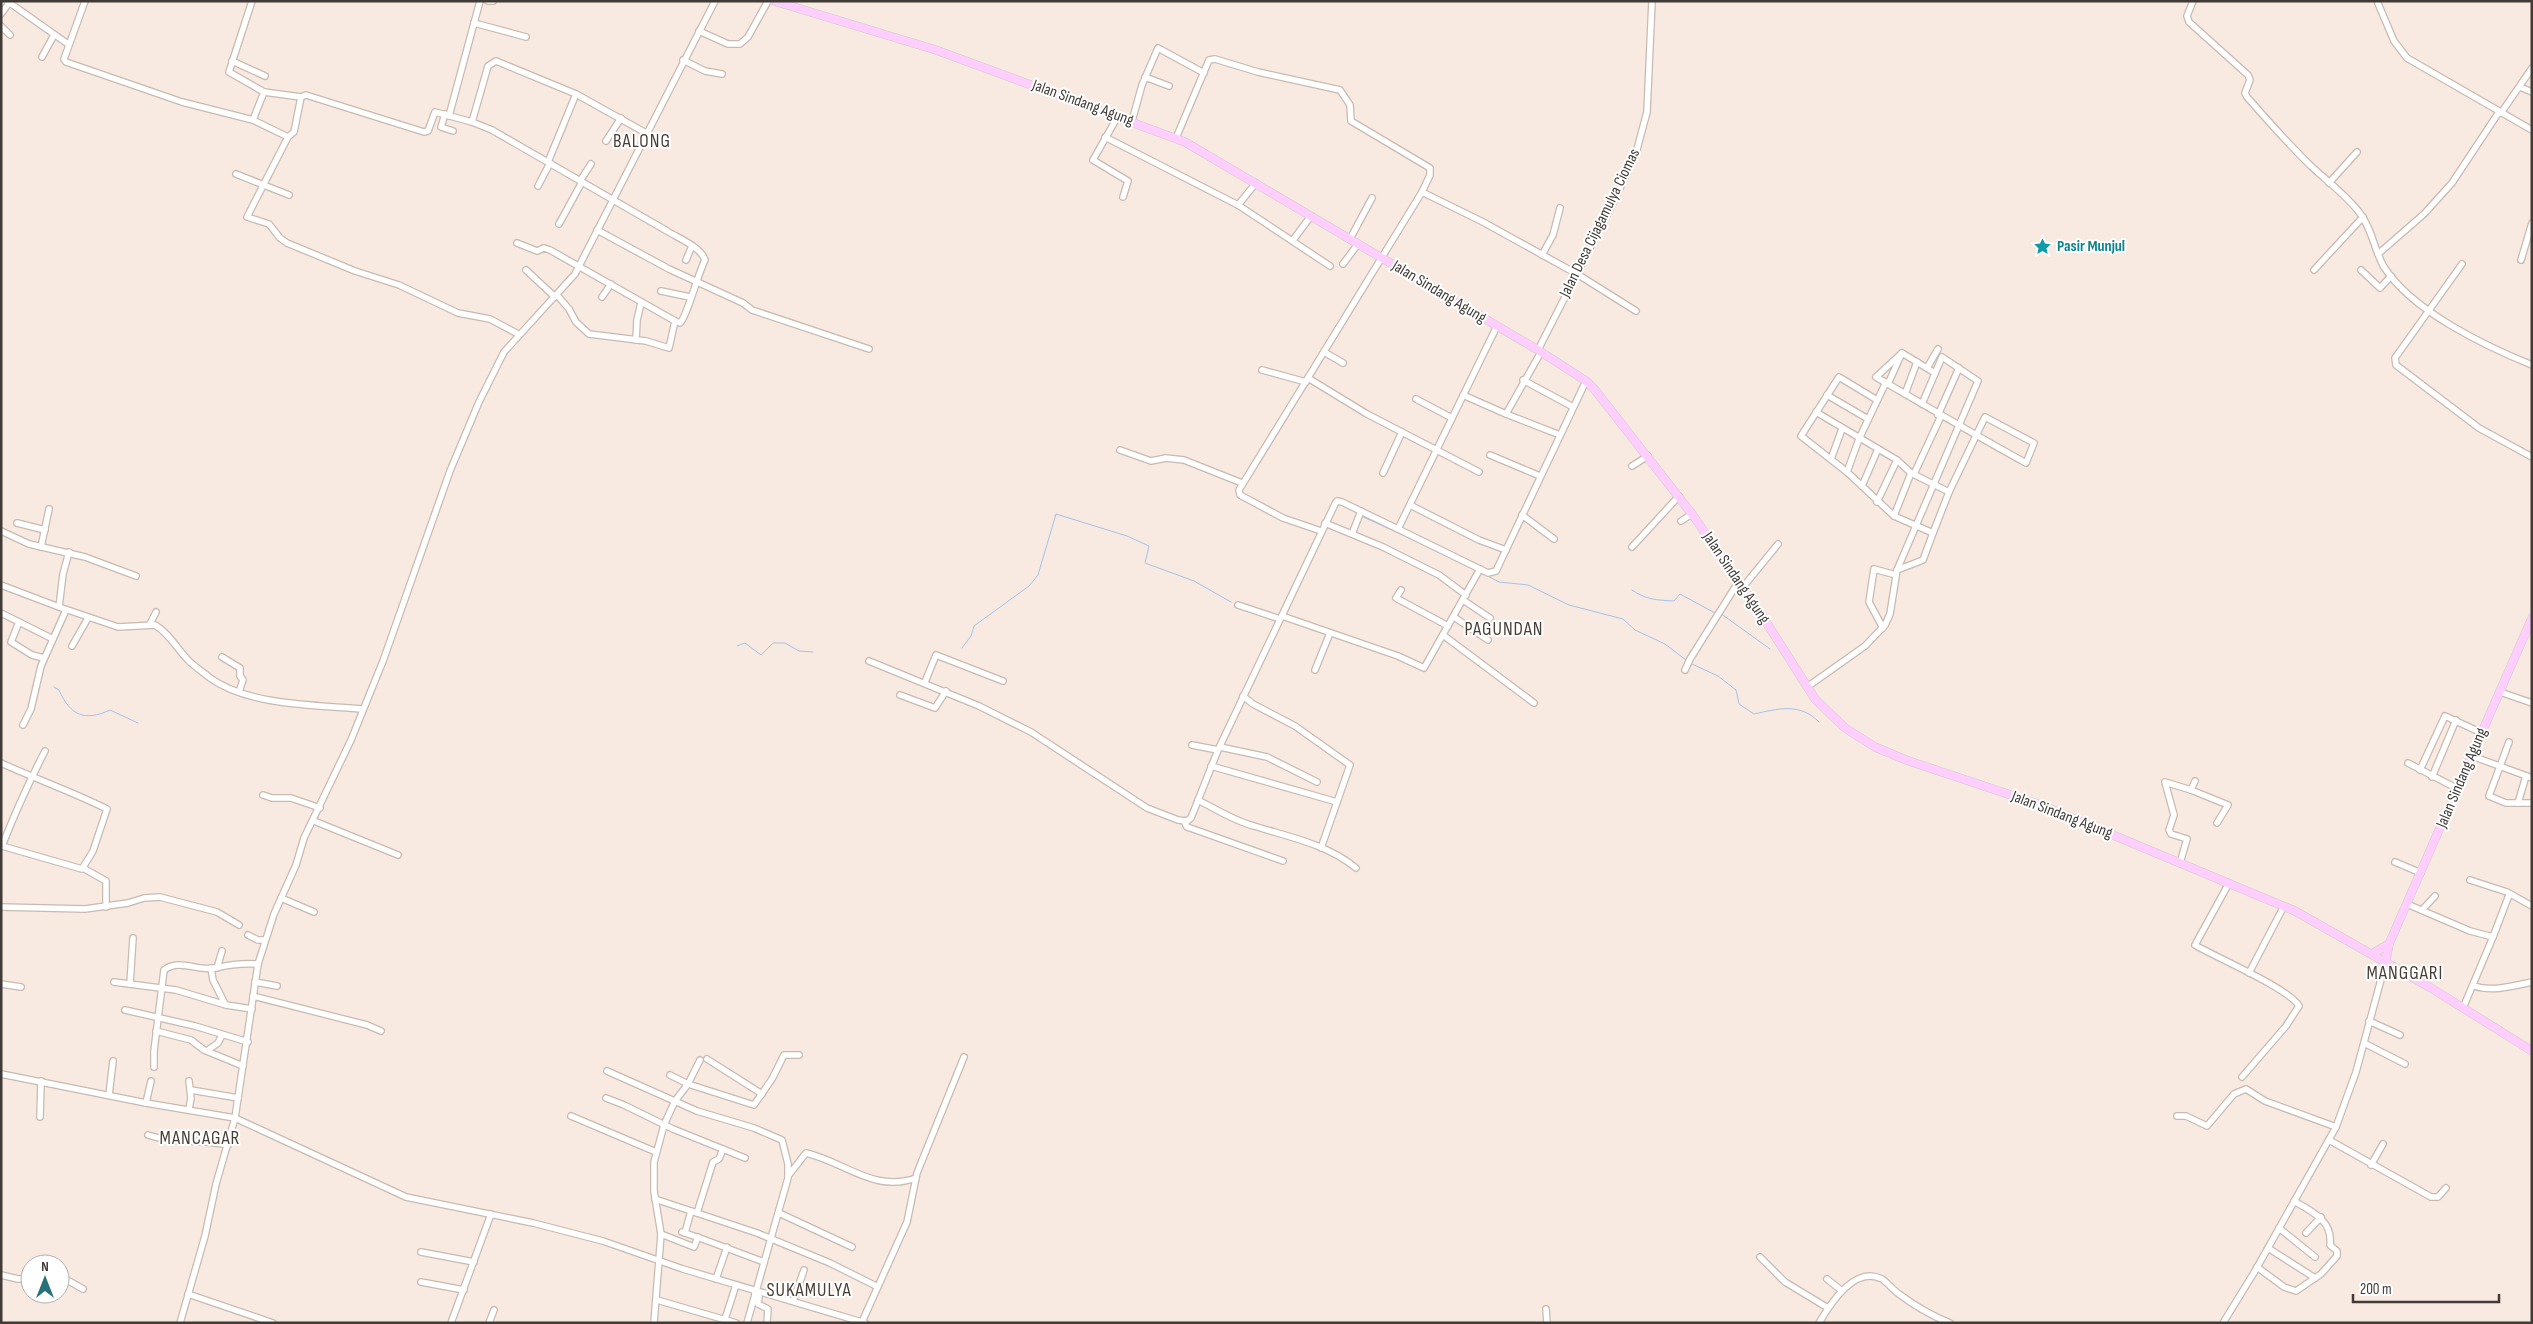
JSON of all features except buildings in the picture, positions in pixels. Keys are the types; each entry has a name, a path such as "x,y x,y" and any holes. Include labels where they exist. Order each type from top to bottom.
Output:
{"main road":[{"name":"Jalan Sindang Agung","path":"774,1 936,50 1176,138 1256,183 1540,351 1586,381 1648,456 1679,496 1741,584 1807,686 1835,719 1875,747 1906,760 2041,806 2284,906 2386,962 2389,944 2532,618"},
{"path":"2372,954 2389,944"},
{"path":"2386,962 2532,1051"}],"street":[{"path":"84,1 64,56 66,62 182,102 253,120 288,137"},
{"path":"252,1 232,61 230,74 264,92 286,93 301,97 306,95 424,132 428,131 434,112 472,122 492,130 549,162 612,201 692,246 705,258 684,319 680,322 674,321 641,303 580,265 550,250 544,248 535,251 517,243"},
{"path":"453,131 441,127 447,115 480,1"},
{"path":"488,1 493,1"},
{"path":"180,1323 205,1236 216,1184 235,1118 248,1042 258,964 265,940 304,838 320,808 394,632 450,471 487,385 504,352 518,334 556,296 580,265 715,1"},
{"path":"699,31 728,44 740,44 748,37 768,1"},
{"name":"Jalan Desa Cijagamulya Ciomas","path":"1506,414 1540,351 1634,157 1647,112 1652,1"},
{"path":"2193,1 2187,16 2189,22 2248,75 2250,80 2245,93 2247,97 2287,142 2363,217 2378,254 2391,276 2407,294 2429,310 2495,350 2532,365"},
{"path":"2377,1 2394,41 2407,58 2532,130"},
{"path":"1,14 8,2 68,44"},
{"path":"474,23 526,37"},
{"path":"1,26 10,35"},
{"path":"42,58 54,35"},
{"path":"1132,121 1145,77 1159,48 1204,73"},
{"path":"1176,138 1209,60 1214,59 1252,71 1340,90 1350,105 1351,120 1430,168 1430,175 1422,192 1242,483 1239,494 1255,504 1283,518 1321,531"},
{"path":"684,60 705,71 722,74"},
{"path":"232,61 265,76"},
{"path":"472,122 488,66 493,61 499,61 576,94 646,134"},
{"path":"2378,254 2426,211 2466,165 2500,112 2532,68"},
{"path":"1145,77 1169,86"},
{"path":"2520,87 2532,92"},
{"path":"253,120 264,92"},
{"path":"538,186 576,94"},
{"path":"301,97 294,132 288,137 262,184 247,217 269,224 283,241 355,271 399,285 458,313 490,319 518,334"},
{"path":"1118,116 1093,160 1128,181 1123,197"},
{"path":"606,141 621,118"},
{"path":"1104,138 1238,205 1330,266"},
{"path":"2329,183 2357,152"},
{"path":"559,224 591,164"},
{"path":"236,174 289,195"},
{"path":"1238,205 1256,183"},
{"path":"1422,192 1577,274 1636,311"},
{"path":"1350,239 1372,198"},
{"path":"1542,255 1552,235 1560,208"},
{"path":"1293,240 1310,216"},
{"path":"2314,270 2363,217"},
{"path":"2521,260 2532,223"},
{"path":"597,230 696,282 744,303 755,312 869,349"},
{"path":"1343,264 1358,244"},
{"path":"686,260 692,246"},
{"path":"2462,264 2395,358 2396,365 2479,428 2532,457"},
{"path":"526,270 569,309 576,322 589,334 636,340 669,348 674,321"},
{"path":"2361,270 2378,287 2382,287 2391,276"},
{"path":"602,297 611,284"},
{"path":"661,291 690,298"},
{"path":"636,340 637,316 641,303"},
{"path":"1398,529 1462,394 1497,326"},
{"path":"1927,368 1938,349"},
{"path":"1324,352 1343,363"},
{"path":"1902,353 1935,374"},
{"path":"1847,472 1868,419 1902,353"},
{"path":"1883,628 1869,602 1874,569 1896,573 1923,560 1950,492 1977,436 1985,417 2034,444 2026,464 1977,436 1960,426 1940,415 1904,394 1876,376 1902,353"},
{"path":"1807,686 1865,646 1883,628 1890,614 1896,573 1978,382 1942,357 1922,404"},
{"path":"1904,394 1917,362"},
{"path":"1894,516 1940,415 1959,368"},
{"path":"1262,370 1307,380 1480,472"},
{"path":"1878,400 1839,377 1801,436 1847,472 1894,516 1933,533"},
{"path":"1524,380 1574,407"},
{"path":"869,661 946,691 1031,732 1147,808 1184,821 1191,818 1211,766 1243,696 1337,501 1480,569 1490,573 1496,571 1586,381"},
{"path":"1462,394 1560,435"},
{"path":"1827,395 1868,419"},
{"path":"1416,399 1452,418"},
{"path":"1816,412 1896,460 1912,474 1950,492"},
{"path":"1831,460 1842,429"},
{"path":"1383,473 1402,432"},
{"path":"1120,450 1151,461 1166,458 1184,460 1242,483"},
{"path":"1862,486 1878,450"},
{"path":"1490,454 1540,476"},
{"path":"1632,466 1648,456"},
{"path":"1877,502 1896,460"},
{"path":"1632,547 1679,496"},
{"path":"1410,505 1479,540 1506,550"},
{"path":"41,547 49,509"},
{"path":"1352,534 1361,511"},
{"path":"1681,521 1692,514"},
{"path":"1522,515 1554,539"},
{"path":"17,523 45,530"},
{"path":"1325,523 1439,575 1490,618"},
{"path":"1,531 23,542 69,552 136,576"},
{"path":"1685,670 1741,584 1778,544"},
{"path":"59,607 60,591 69,552"},
{"path":"1238,606 1281,617 1330,633 1398,656 1424,668 1428,656 1454,617 1480,569"},
{"path":"1,585 88,618 118,627 150,624 160,628 189,661 211,678 240,692 281,702 363,709"},
{"path":"1401,590 1396,598 1448,626"},
{"path":"23,725 31,708 36,681 44,658 66,610"},
{"path":"150,624 156,612"},
{"path":"1,613 53,639"},
{"path":"1454,617 1488,640"},
{"path":"72,646 88,618"},
{"path":"19,622 11,642 32,655 44,658"},
{"path":"1315,670 1330,633"},
{"path":"1443,634 1534,703"},
{"path":"925,682 936,655 1003,681"},
{"path":"222,657 240,668 240,676 244,680 240,692"},
{"path":"900,695 935,708 946,691"},
{"path":"2500,692 2532,703"},
{"path":"1243,696 1253,704 1295,726 1349,763 1350,768 1321,848"},
{"path":"2420,770 2444,717 2456,720 2482,732"},
{"path":"2432,777 2456,720"},
{"path":"2509,742 2489,796 2506,802 2532,803"},
{"path":"1192,746 1267,757 1318,782"},
{"path":"45,751 2,846 83,868 106,881 106,907"},
{"path":"2472,756 2529,777 2518,803"},
{"path":"1,763 107,809 93,851 83,868"},
{"path":"2408,763 2458,789"},
{"path":"1211,766 1230,773 1337,802"},
{"path":"2191,790 2195,781"},
{"path":"2180,863 2186,839 2171,834 2169,830 2174,815 2164,782 2191,790 2228,805 2217,823"},
{"path":"263,795 272,798 291,798 320,808"},
{"path":"1198,800 1254,826 1275,831 1338,854 1356,868"},
{"path":"314,821 398,855"},
{"path":"1184,821 1187,827 1193,830 1283,861"},
{"path":"2395,862 2421,872"},
{"path":"2470,880 2510,894 2532,906"},
{"path":"2230,883 2195,944 2296,1001 2299,1006 2286,1026 2242,1077"},
{"path":"2464,1008 2510,894"},
{"path":"2422,910 2435,896"},
{"path":"1,907 85,909 106,907 144,898 167,898 218,912 239,924"},
{"path":"281,898 314,912"},
{"path":"2407,904 2470,931 2493,937"},
{"path":"2249,973 2284,906"},
{"path":"248,934 258,940 265,940"},
{"path":"130,984 133,938"},
{"path":"222,951 214,968 213,980 227,1005"},
{"path":"2223,1323 2257,1268 2336,1127 2349,1093 2386,962"},
{"path":"154,1067 156,1030 164,970 171,966 214,968 220,965 258,964"},
{"path":"114,982 162,988 227,1005 252,1009"},
{"path":"255,982 277,986"},
{"path":"2474,986 2484,989 2497,989 2532,982"},
{"path":"1,984 21,987"},
{"path":"253,996 367,1025 382,1031"},
{"path":"125,1010 159,1017 248,1042"},
{"path":"2370,1021 2400,1035"},
{"path":"156,1030 191,1040 205,1049 244,1066"},
{"path":"205,1049 218,1042 221,1034"},
{"path":"2364,1043 2405,1064"},
{"path":"670,1075 688,1084 752,1106 758,1103 784,1054 799,1054"},
{"path":"1,1074 146,1103 235,1118 406,1197 491,1214 603,1241 659,1262 756,1292 793,1301 844,1320 864,1322 876,1286 906,1222 916,1178 964,1057"},
{"path":"654,1323 661,1234 653,1172 656,1152 664,1125 675,1101 703,1060 762,1094"},
{"path":"109,1096 113,1061"},
{"path":"607,1071 710,1116 780,1138 784,1144 788,1176 772,1240 747,1323"},
{"path":"40,1117 41,1081"},
{"path":"146,1103 151,1081"},
{"path":"189,1081 193,1091 189,1109"},
{"path":"2177,1116 2186,1116 2207,1126 2234,1094 2246,1089 2265,1101 2336,1127"},
{"path":"193,1091 238,1098"},
{"path":"606,1098 664,1125 744,1158"},
{"path":"572,1116 656,1152"},
{"path":"148,1135 178,1141 209,1141 228,1145"},
{"path":"2329,1140 2431,1197 2438,1197 2446,1188"},
{"path":"2371,1165 2383,1144"},
{"path":"723,1149 719,1159 713,1162 694,1212 684,1232 764,1262"},
{"path":"788,1176 806,1153 831,1160 882,1182 899,1184 916,1178"},
{"path":"655,1199 772,1240 830,1263 876,1286"},
{"path":"2257,1268 2292,1291 2302,1288 2315,1278 2332,1263 2338,1254 2330,1246 2331,1234 2321,1217 2294,1200"},
{"path":"779,1213 852,1247"},
{"path":"451,1323 491,1214"},
{"path":"2306,1234 2321,1217"},
{"path":"2279,1228 2315,1257"},
{"path":"661,1234 694,1247 698,1237"},
{"path":"716,1279 727,1247"},
{"path":"2268,1248 2315,1278"},
{"path":"421,1252 474,1262"},
{"path":"1760,1257 1786,1282 1828,1308"},
{"path":"793,1301 804,1270"},
{"path":"1,1275 20,1279"},
{"path":"1819,1323 1842,1291 1860,1277 1882,1279 1909,1301 1950,1323"},
{"path":"1827,1279 1842,1291"},
{"path":"421,1282 464,1290"},
{"path":"70,1283 83,1288"},
{"path":"725,1319 736,1285"},
{"path":"756,1292 758,1295 758,1305 768,1309 767,1323"},
{"path":"188,1294 273,1323"},
{"path":"657,1300 736,1323"},
{"path":"1546,1309 1547,1323"},
{"path":"489,1323 494,1310"}],"waterway":[{"path":"962,648 971,636 974,626 1029,586 1038,575 1056,514 1127,536 1149,546 1145,563 1194,581 1231,602"},
{"path":"1361,516 1418,542"},
{"path":"1482,573 1499,582 1528,585 1569,605 1623,619 1635,630 1665,644 1686,660"},
{"path":"1632,590 1647,598 1662,600 1674,601 1680,594 1715,613"},
{"path":"1720,613 1770,649"},
{"path":"737,646 745,643 761,655 773,643 785,643 799,651 813,652"},
{"path":"1692,664 1718,676 1736,690 1739,704 1754,714 1780,709 1796,709 1812,716 1819,722"},
{"path":"54,687 59,690 68,705 79,714 85,716 101,714 110,710 138,723"}],"place":[{"name":"Pasir Munjul","path":"2043,246"}],"district":[{"name":"BALONG","path":"642,141"},
{"name":"PAGUNDAN","path":"1504,629"},
{"name":"MANGGARI","path":"2405,973"},
{"name":"MANCAGAR","path":"200,1138"},
{"name":"SUKAMULYA","path":"809,1290"}]}
